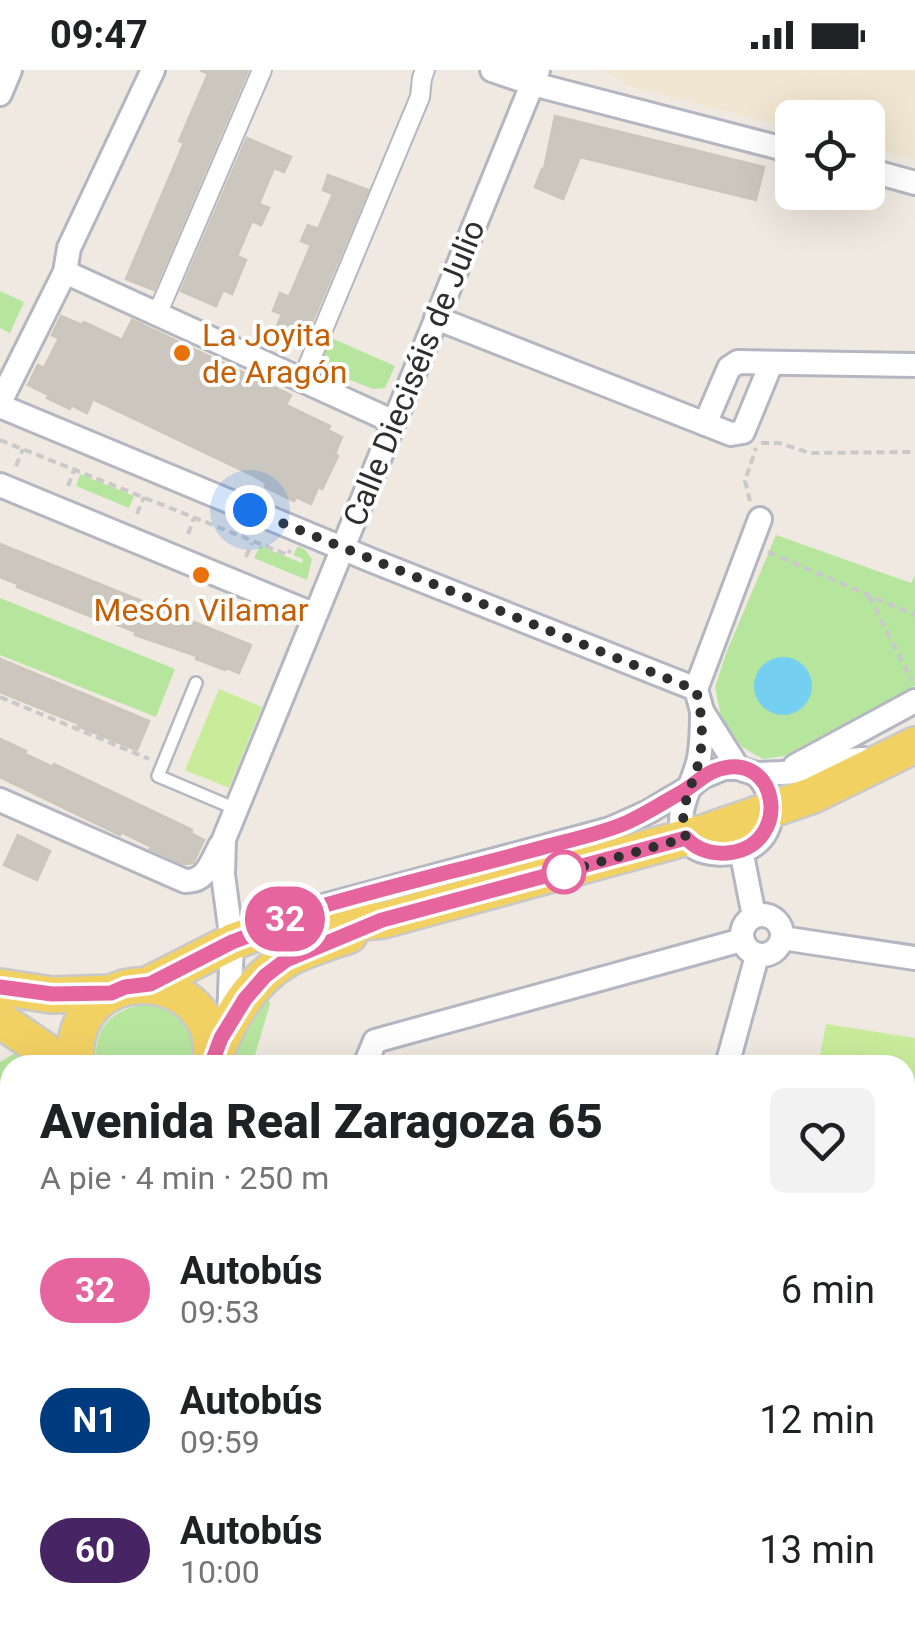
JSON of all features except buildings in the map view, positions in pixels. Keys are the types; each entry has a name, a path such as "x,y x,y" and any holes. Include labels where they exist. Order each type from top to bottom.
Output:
{"main road":[{"path":"215,1055 228,1023 255,986 286,960 382,920 686,838 772,809 905,750"},
{"path":"76,1055 82,1024 99,1001 111,993 150,984 232,942 275,926 313,927 382,920"},
{"path":"150,984 175,992 192,1005 205,1022 211,1055"},
{"path":"1,1013 52,994 111,993"},
{"path":"1,1013 54,1055"}],"street":[{"path":"0,94 10,70"},
{"path":"153,70 69,248 65,272 0,404 699,700 747,771 769,790 772,809 760,838 741,850 709,852 694,847 686,838 682,816 701,749 699,700 760,518"},
{"path":"154,312 162,303 262,70"},
{"path":"302,380 420,97 425,70"},
{"path":"499,71 535,77 775,146"},
{"name":"Calle Dieciséis de Julio","path":"228,1023 232,942 222,876 224,839 535,77"},
{"path":"885,175 915,183"},
{"path":"65,272 394,422"},
{"path":"436,318 750,439 771,364"},
{"path":"705,424 729,368 738,362 915,365"},
{"path":"0,484 315,616"},
{"path":"781,773 915,702"},
{"path":"275,926 289,916 312,909 610,829 690,788 712,772 809,771 905,750"},
{"path":"0,800 185,881 202,878 224,839"},
{"path":"741,850 754,916"},
{"path":"369,1055 375,1042 750,948 770,954 776,950 782,931 775,919 768,916 754,916 745,923 741,934 750,948 730,1055"},
{"path":"782,938 915,958"}],"lane":[{"path":"196,682 158,776 236,809"}],"path":[{"path":"760,518 750,502 745,481 750,439 810,453 915,452"},
{"path":"0,440 288,555 294,542"},
{"path":"16,466 23,449"},
{"path":"68,486 74,470"},
{"path":"137,514 144,497"},
{"path":"188,534 194,518"},
{"path":"246,557 253,541"},
{"path":"750,544 915,615"},
{"path":"869,596 915,687"},
{"path":"0,697 163,764"}],"shaded area":[{"path":"601,70 915,70 915,160 885,152 885,100 775,100 775,124 624,85"}],"green space":[{"path":"0,291 24,302 10,333 0,328"},
{"path":"329,337 395,366 385,388 373,389 317,367"},
{"path":"80,474 134,496 129,508 76,486"},
{"path":"776,535 911,583 915,575 915,686 784,756 763,759 742,747 721,717 715,687"},
{"path":"260,546 302,563 303,559 293,555 298,546 305,550 312,559 307,580 254,558"},
{"path":"0,598 175,669 156,717 0,655"},
{"path":"219,689 262,707 229,788 185,770"},
{"path":"267,994 270,1004 255,1055 233,1055 244,1023"},
{"path":"148,1004 177,1018 188,1033 192,1055 96,1055 101,1030 107,1022"},
{"path":"826,1024 915,1038 915,1055 820,1055"},
{"path":"24,1048 36,1055 12,1055"}],"water":[{"path":"783,657 803,666 812,686 803,706 783,715 763,706 754,686 763,666"}],"bus line":[{"name":"32","path":"0,987 52,994 111,993 150,984 289,916 626,823 724,768 756,774 769,790 772,809 767,826 756,843 741,850 709,852 694,847 686,838 382,920 286,960 245,999 228,1023 215,1055"}],"place":[{"name":"La Joyita de Aragón","path":"182,353"},
{"name":"Mesón Vilamar","path":"201,575"}],"route":[{"path":"250,510 696,690 702,712 701,749 683,808 686,838 564,872"}]}
